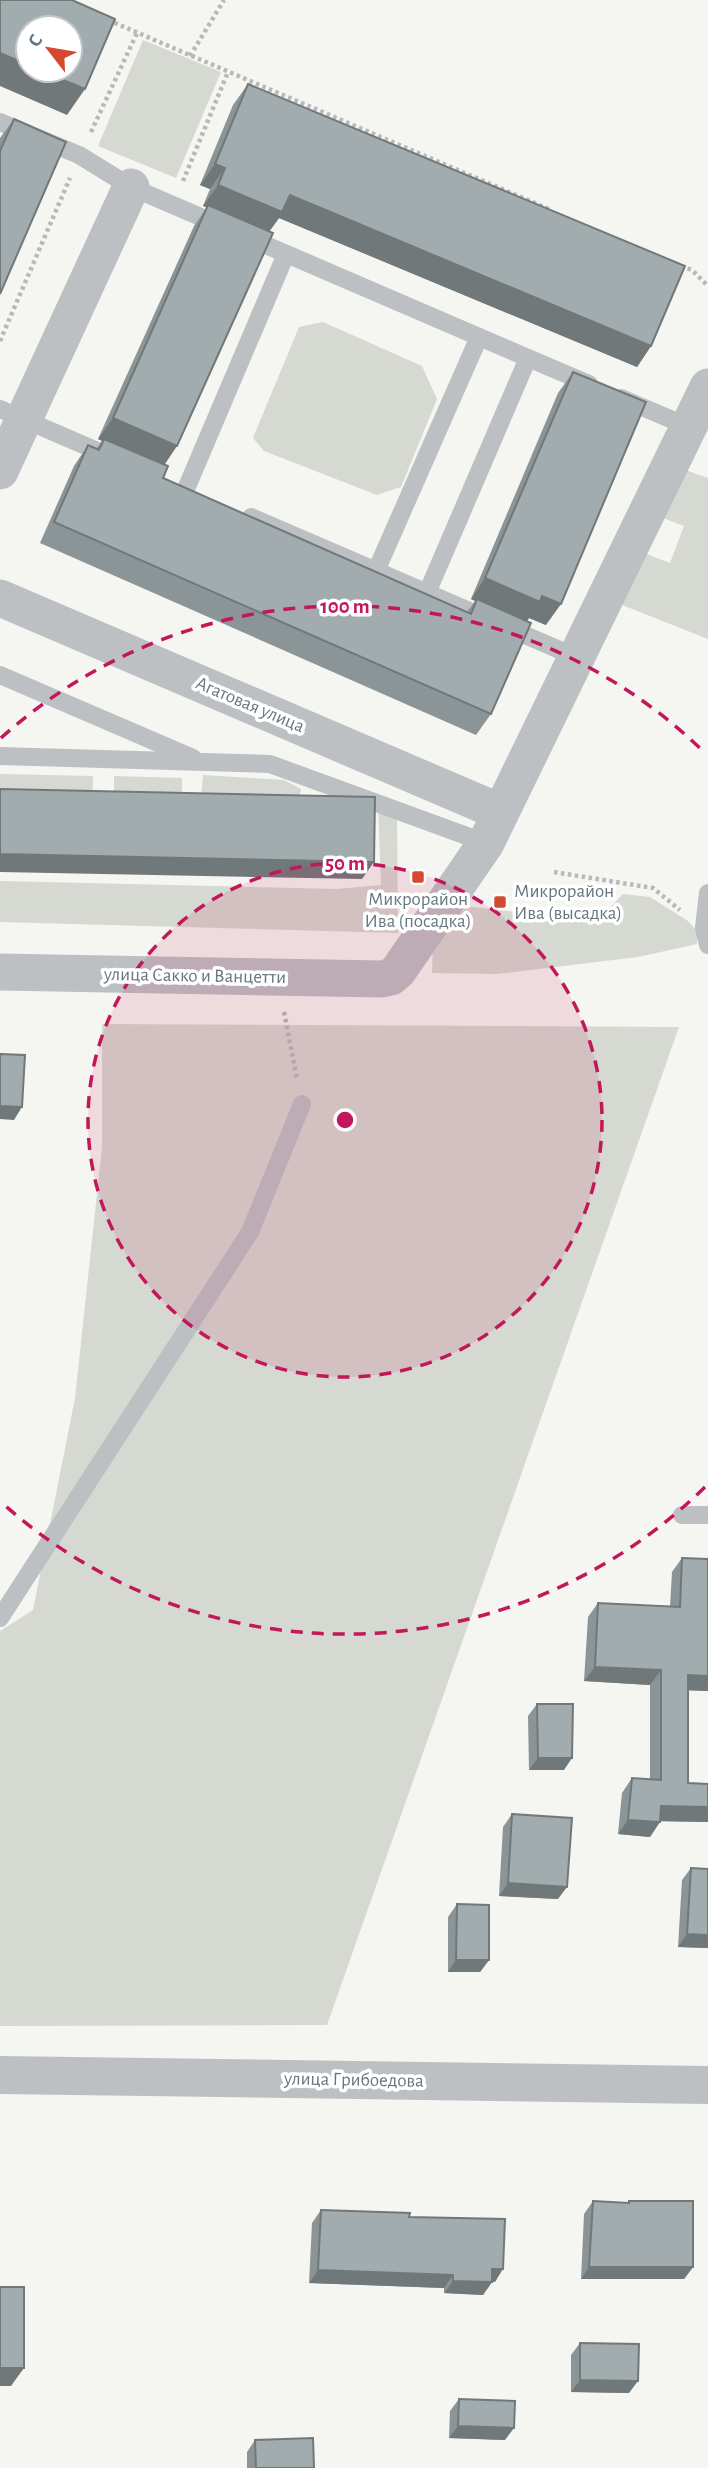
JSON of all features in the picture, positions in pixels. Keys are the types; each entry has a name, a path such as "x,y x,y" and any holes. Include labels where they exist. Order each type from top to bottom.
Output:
{"street":[{"path":"0,471 12,414 131,187"},
{"path":"493,827 708,387"},
{"name":"Агатовая улица","path":"0,598 493,827"},
{"name":"улица Сакко и Ванцетти","path":"0,972 382,979 391,977 398,971 493,827"},
{"name":"улица Грибоедова","path":"0,2075 708,2085"}],"lane":[{"path":"0,122 79,155 131,187 689,427"},
{"path":"186,489 286,254"},
{"path":"376,571 479,337"},
{"path":"427,593 528,358"},
{"path":"12,414 123,462"},
{"path":"236,511 576,657"},
{"path":"0,675 204,762"},
{"path":"0,756 270,764 493,827"},
{"path":"706,936 708,893"},
{"path":"0,1618 250,1232 302,1104"},
{"path":"682,1515 708,1515"}],"path":[{"path":"190,55 223,0"},
{"path":"99,16 554,211"},
{"path":"0,341 79,155 137,33"},
{"path":"173,205 228,72"},
{"path":"679,265 692,270 708,286"},
{"path":"554,872 653,888 706,936"},
{"path":"277,977 302,1104"}],"shaded area":[{"path":"143,40 221,72 176,178 98,146"},
{"path":"323,322 422,366 437,399 401,487 377,495 264,451 253,438 299,327"},
{"path":"677,467 708,478 708,639 617,603 641,552 670,563 684,526 655,515"},
{"path":"0,774 93,776 92,805 0,803"},
{"path":"203,775 284,780 301,789 297,810 200,808"},
{"path":"114,776 182,778 182,807 114,806"},
{"path":"378,805 397,812 398,933 0,922 0,881 336,889 381,885"},
{"path":"623,894 650,897 688,921 697,931 697,944 638,957 497,974 432,973 433,934 455,905 597,921"},
{"path":"102,1024 679,1027 327,2025 0,2026 0,1631 33,1610 75,1398 102,1147"}],"building":[{"path":"0,0 72,0 115,19 85,89 73,84 84,84 84,14 14,14 14,59 0,53"},
{"path":"248,84 685,266 651,346 290,195 282,212 218,185 225,168 215,164"},
{"path":"14,119 66,142 0,294 0,151"},
{"path":"208,205 273,233 177,446 113,418"},
{"path":"573,372 646,402 561,604 542,596 540,602 485,578"},
{"path":"104,439 168,466 163,478 471,614 477,599 531,623 491,714 54,522 88,445 99,450"},
{"path":"0,789 375,797 374,862 0,854"},
{"path":"0,1054 25,1055 22,1107 0,1106"},
{"path":"682,1558 708,1559 708,1676 688,1675 688,1783 708,1784 708,1807 661,1806 660,1822 628,1820 632,1778 661,1780 661,1670 595,1667 598,1603 680,1607"},
{"path":"537,1704 573,1704 572,1758 538,1758"},
{"path":"512,1814 572,1818 567,1887 508,1883"},
{"path":"691,1868 708,1869 708,1935 687,1934"},
{"path":"457,1904 489,1905 489,1960 456,1960"},
{"path":"593,2201 693,2201 693,2267 589,2267"},
{"path":"321,2210 410,2213 409,2217 505,2219 503,2269 492,2269 492,2282 453,2281 453,2275 318,2270"},
{"path":"0,2287 24,2287 24,2368 0,2368"},
{"path":"580,2343 639,2344 638,2381 580,2380"},
{"path":"459,2399 515,2401 514,2428 458,2426"},
{"path":"313,2438 314,2468 256,2468 255,2440"}],"place":[{"name":"Микрорайон Ива (посадка)","path":"418,877"},
{"name":"Микрорайон Ива (высадка)","path":"500,902"}]}
